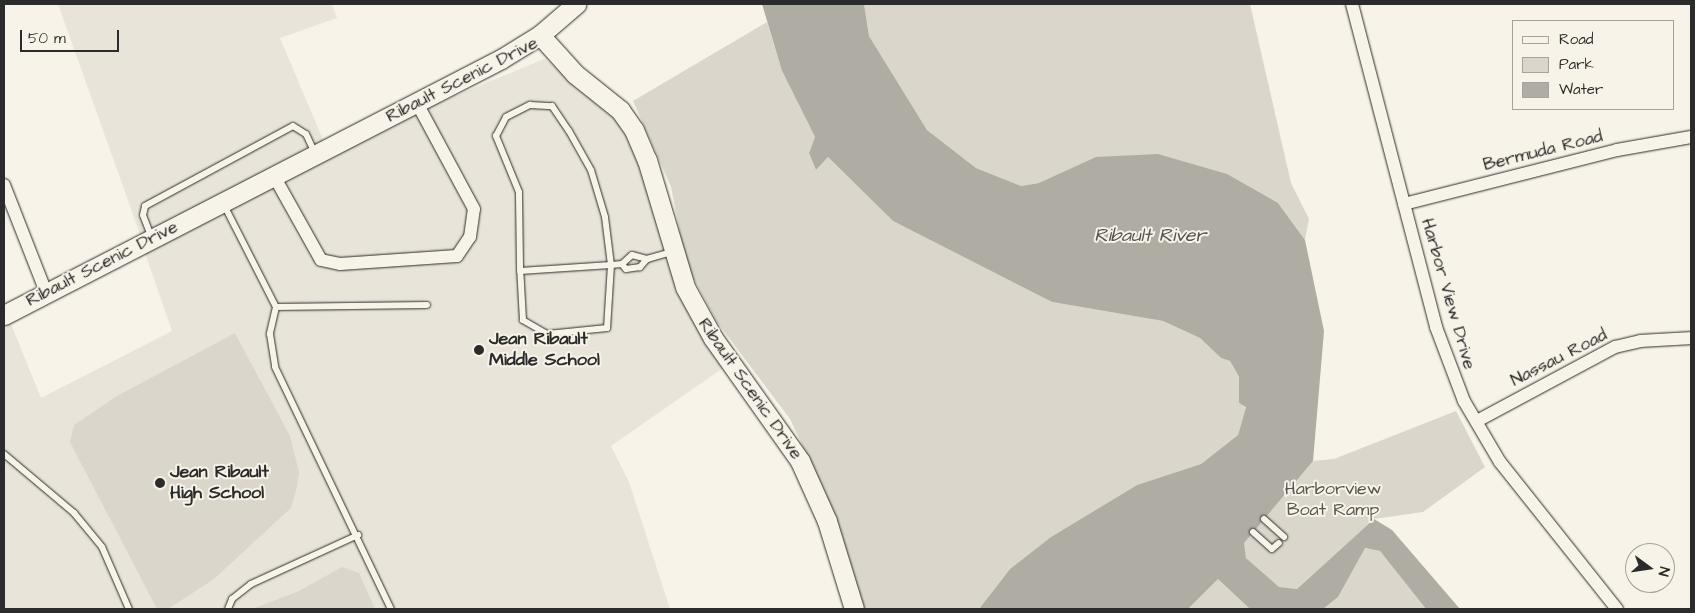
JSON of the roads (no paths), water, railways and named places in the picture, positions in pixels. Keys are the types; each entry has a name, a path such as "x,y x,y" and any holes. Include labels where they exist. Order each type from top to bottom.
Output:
{"street":[{"path":"540,36 576,4"},
{"name":"Harbor View Drive","path":"1356,5 1436,327 1464,401 1500,462 1617,609"},
{"name":"Ribault Scenic Drive","path":"4,314 417,103 540,36 575,74 620,110 634,130 647,160 672,252 699,316 800,461 827,521 854,609"},
{"path":"274,176 321,260 340,264 457,256 470,237 474,209 417,103"},
{"name":"Bermuda Road","path":"1404,204 1617,150 1691,137"},
{"path":"4,185 46,292"},
{"name":"Nassau Road","path":"1477,422 1616,347 1641,341 1691,338"}],"lane":[{"path":"530,105 552,106 591,170 605,217 610,264 607,328 548,334 523,320 519,192 496,136 506,117 530,105"},
{"path":"152,238 143,215 145,206 251,147 293,126 306,134 316,154"},
{"path":"222,203 276,308 270,334 275,367 358,535 391,609"},
{"path":"520,271 622,264 632,255 647,258 672,252"},
{"path":"622,264 626,269 640,267 647,258"},
{"path":"276,308 428,305"},
{"path":"4,454 74,513 102,547 129,609"},
{"path":"1253,532 1272,549 1282,540 1264,519"},
{"path":"228,609 232,599 251,584 358,535"}],"water":[{"name":"Ribault River","path":"762,4 864,4 869,36 927,130 976,168 1021,186 1039,183 1096,157 1158,154 1227,174 1278,203 1305,240 1324,331 1313,461 1244,543 1246,558 1279,587 1297,589 1374,519 1392,530 1460,609 1426,609 1380,551 1365,548 1338,597 1323,609 1250,609 1218,579 1188,609 979,609 1010,569 1051,537 1137,485 1201,464 1238,435 1246,407 1239,403 1239,377 1230,361 1221,358 1200,338 1163,321 1052,302 893,221 828,157 816,170 809,153 815,137 782,71"}],"place":[{"name":"Jean Ribault Middle School","path":"479,350"},
{"name":"Jean Ribault High School","path":"160,483"}],"park label":[{"name":"Harborview Boat Ramp","path":"1333,500"}]}
